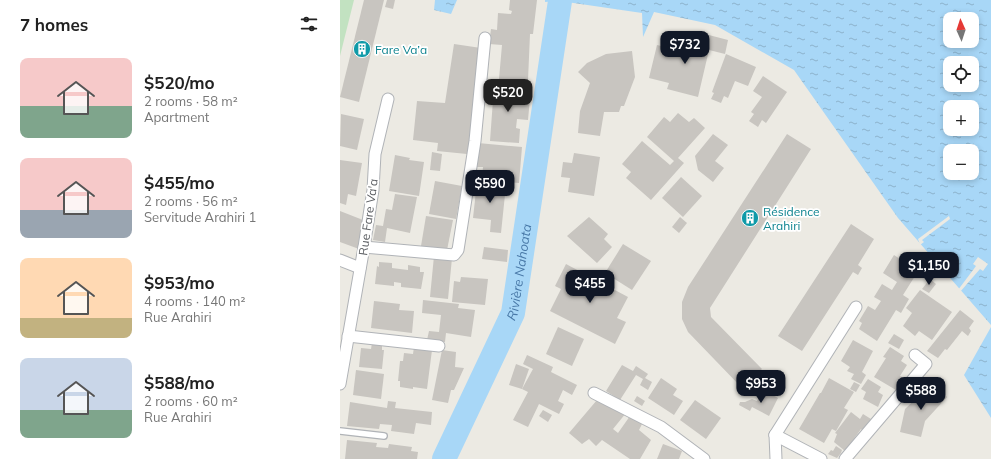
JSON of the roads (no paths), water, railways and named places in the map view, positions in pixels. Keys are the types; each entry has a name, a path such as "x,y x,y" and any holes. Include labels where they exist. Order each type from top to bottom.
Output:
{"street":[{"path":"364,247 454,255 458,250 475,141 485,38"},
{"name":"Rue Fare Va'a","path":"340,384 373,190 375,154 388,99"},
{"path":"340,260 360,268"},
{"path":"776,459 775,435 856,307"},
{"path":"348,336 439,346"},
{"path":"845,459 926,364 915,355"},
{"path":"594,393 661,427 704,459"},
{"path":"775,435 821,459"}],"lane":[{"path":"340,430 384,436"}],"water":[{"path":"435,0 457,0 451,14 434,10"},
{"path":"545,0 991,0 991,325 898,218 794,70 715,25 654,12 643,37 642,13 560,1 545,2"},
{"path":"991,327 991,418 964,375"}],"waterway":[{"name":"Rivière Nahoata","path":"444,459 513,313 560,1"}],"place":[{"name":"Fare Va’a","path":"362,49"},
{"name":"Résidence Arahiri","path":"750,218"}]}
